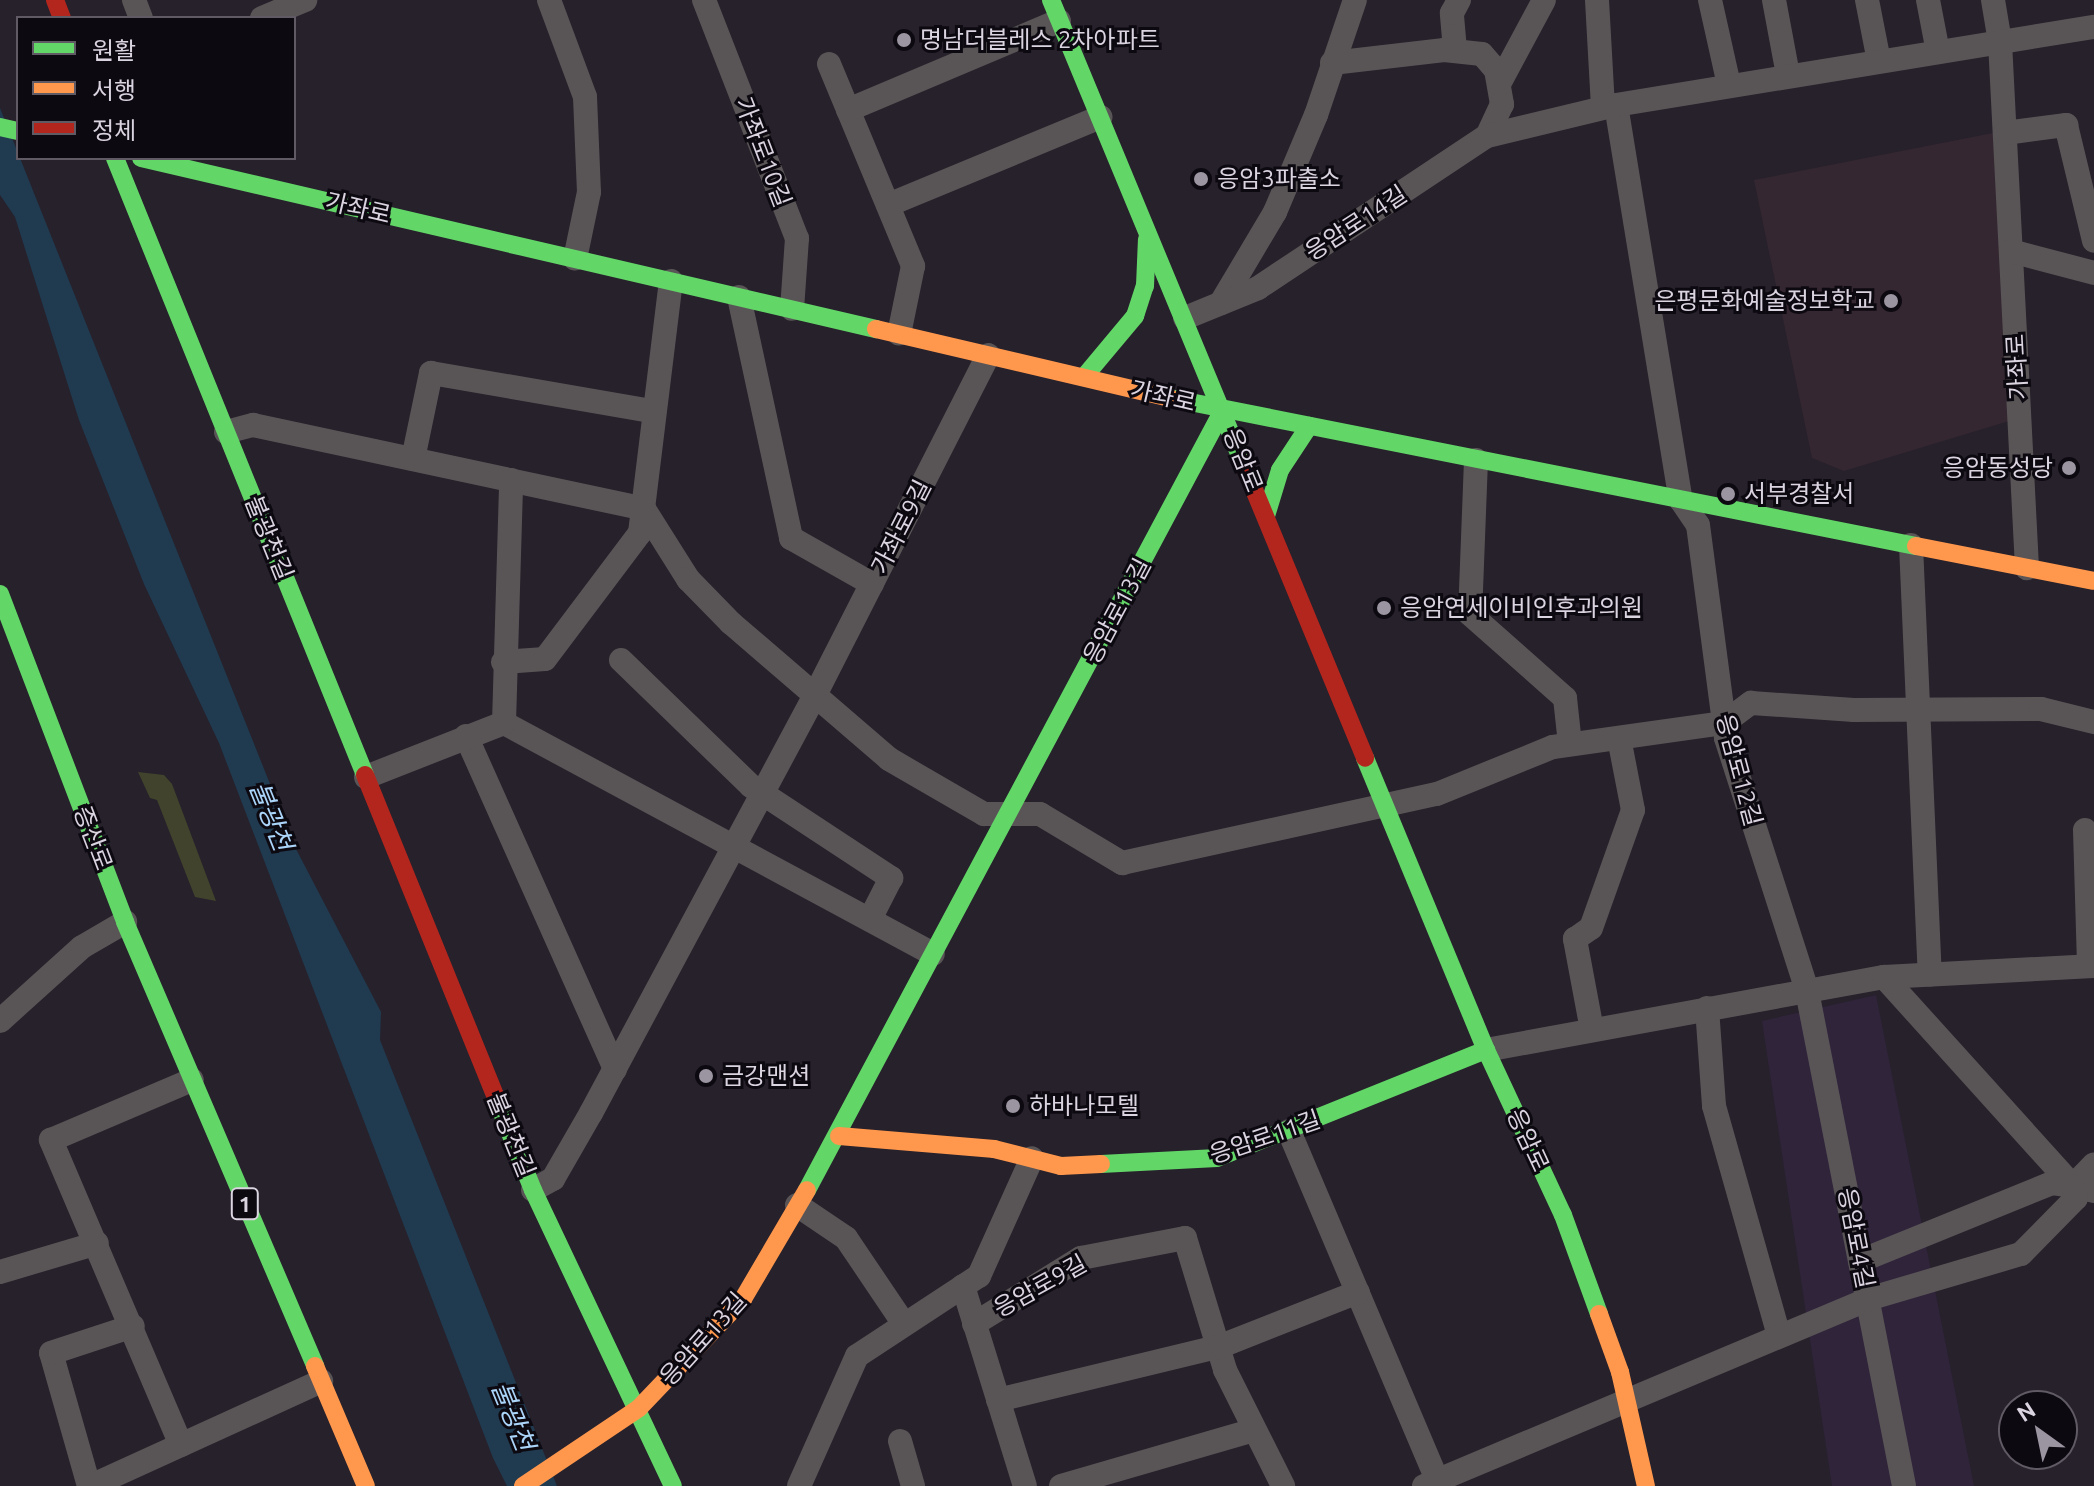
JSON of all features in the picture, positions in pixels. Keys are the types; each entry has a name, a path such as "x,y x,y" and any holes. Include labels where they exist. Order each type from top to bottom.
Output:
{"main road":[{"name":"응암로","path":"1055,10 1486,1050 1563,1215 1620,1372 1646,1486"},
{"name":"불광천길","path":"116,160 533,1190 639,1408 673,1486"},
{"name":"가좌로","path":"150,160 1223,410 2094,581"},
{"path":"1084,377 1135,316 1145,286 1148,231"},
{"name":"응암로13길","path":"523,1486 623,1422 743,1299 839,1136 1223,410"},
{"path":"1266,516 1280,470 1309,426"},
{"name":"증산로","path":"0,594 125,922 366,1486"},
{"name":"응암로11길","path":"839,1136 994,1149 1061,1166 1217,1158 1486,1050"}],"street":[{"path":"265,16 305,0"},
{"path":"549,0 585,97 589,192 575,259"},
{"name":"가좌로10길","path":"704,0 797,238 792,309"},
{"path":"1221,303 1275,212 1355,0"},
{"path":"1455,50 1452,13 1459,0"},
{"path":"1499,84 1544,0"},
{"path":"1597,0 1609,106 1681,500"},
{"path":"1710,0 1729,85"},
{"path":"1774,0 1788,75"},
{"path":"1867,0 1879,61"},
{"path":"1928,0 1938,52"},
{"path":"1993,0 2000,42 2011,251 2094,273"},
{"name":"응암로","path":"848,110 1055,10"},
{"name":"응암로14길","path":"1185,318 1258,288 1487,136 1609,106 2094,27"},
{"path":"1332,63 1455,50 1482,54 1496,70 1502,104 1487,136"},
{"path":"829,64 913,266 899,334"},
{"path":"888,205 1100,117"},
{"path":"2005,133 2066,125 2094,241"},
{"name":"가좌로","path":"2011,251 2027,568"},
{"path":"503,662 545,659 640,533 652,411 671,281"},
{"path":"739,297 791,538 872,584"},
{"name":"가좌로9길","path":"533,1190 553,1179 615,1069 813,699 988,355"},
{"path":"413,459 431,373 652,411"},
{"path":"226,432 253,425 644,509 688,579 813,699 889,759 984,814 1040,814 1122,863 1437,794 1570,744 1724,723 1751,703 1917,711 2041,709 2094,722"},
{"path":"1476,460 1470,614 1565,698 1570,744"},
{"path":"504,723 503,662 511,480"},
{"name":"응암로12길","path":"1681,500 1698,525 1724,723 1807,991"},
{"path":"1911,545 1930,975"},
{"path":"621,660 764,792 891,878 870,919"},
{"path":"366,777 504,723 933,954"},
{"path":"466,736 615,1069"},
{"path":"1592,1030 1575,939 1591,928 1633,810 1619,738"},
{"path":"1486,1050 1884,977 2092,966 2090,879 2085,830"},
{"path":"0,1021 82,947 125,922"},
{"path":"1884,977 2084,1188"},
{"name":"응암로4길","path":"1807,991 1904,1486"},
{"path":"1707,1008 1714,1106 1779,1336"},
{"path":"181,1445 133,1326 51,1140 192,1080"},
{"path":"1289,1131 1358,1292 1430,1483 1868,1299 2021,1254 2076,1198 2094,1164"},
{"path":"799,1486 857,1356 979,1276 1032,1158"},
{"path":"1860,1261 2052,1183 2084,1188"},
{"path":"797,1205 846,1238 904,1324"},
{"name":"응암로9길","path":"974,1324 1081,1258 1185,1238 1221,1346 1225,1370 1283,1486"},
{"path":"0,1272 97,1243"},
{"name":"응암로9길","path":"963,1286 1025,1486"},
{"path":"998,1400 1221,1346 1358,1292"},
{"path":"133,1326 51,1353 90,1486 321,1381"},
{"path":"1061,1486 1254,1430"},
{"path":"900,1441 913,1486"}],"shaded area":[{"name":"은평문화예술정보학교","path":"1993,133 2009,421 1844,471 1812,458 1754,180"},
{"path":"1876,995 1974,1486 1832,1486 1762,1021"}],"green space":[{"path":"138,772 164,775 172,784 216,901 195,897 157,800 150,798"}],"water":[{"name":"불광천","path":"0,108 16,148 16,160 21,160 296,849 381,1012 380,1040 557,1486 507,1486 493,1458 219,743 144,584 79,420 15,217 0,195"}],"traffic: fast":[{"path":"1051,0 1243,463"},
{"path":"0,127 16,131"},
{"path":"116,160 365,775"},
{"path":"150,160 876,329"},
{"path":"1084,377 1135,316 1145,286 1147,239"},
{"path":"1170,398 1916,546"},
{"path":"807,1190 1223,410"},
{"path":"1266,516 1280,470 1309,426"},
{"path":"0,594 125,922 315,1366"},
{"path":"1365,758 1486,1050 1563,1215 1599,1314"},
{"path":"1101,1164 1217,1158 1486,1050"},
{"path":"496,1098 533,1190 673,1486"}],"traffic: slow":[{"path":"876,329 1170,398"},
{"path":"1916,546 2094,581"},
{"path":"839,1136 994,1149 1061,1166 1101,1164"},
{"path":"523,1486 639,1408 743,1299 807,1190"},
{"path":"1599,1314 1620,1372 1646,1486"},
{"path":"315,1366 366,1486"}],"traffic: jam":[{"path":"55,0 61,16"},
{"path":"1243,463 1365,758"},
{"path":"365,775 496,1098"}],"place":[{"name":"명남더블레스 2차아파트","path":"904,40"},
{"name":"응암3파출소","path":"1201,179"},
{"name":"은평문화예술정보학교","path":"1891,301"},
{"name":"응암동성당","path":"2069,468"},
{"name":"서부경찰서","path":"1728,494"},
{"name":"응암연세이비인후과의원","path":"1384,608"},
{"name":"금강맨션","path":"706,1076"},
{"name":"하바나모텔","path":"1013,1106"}]}
